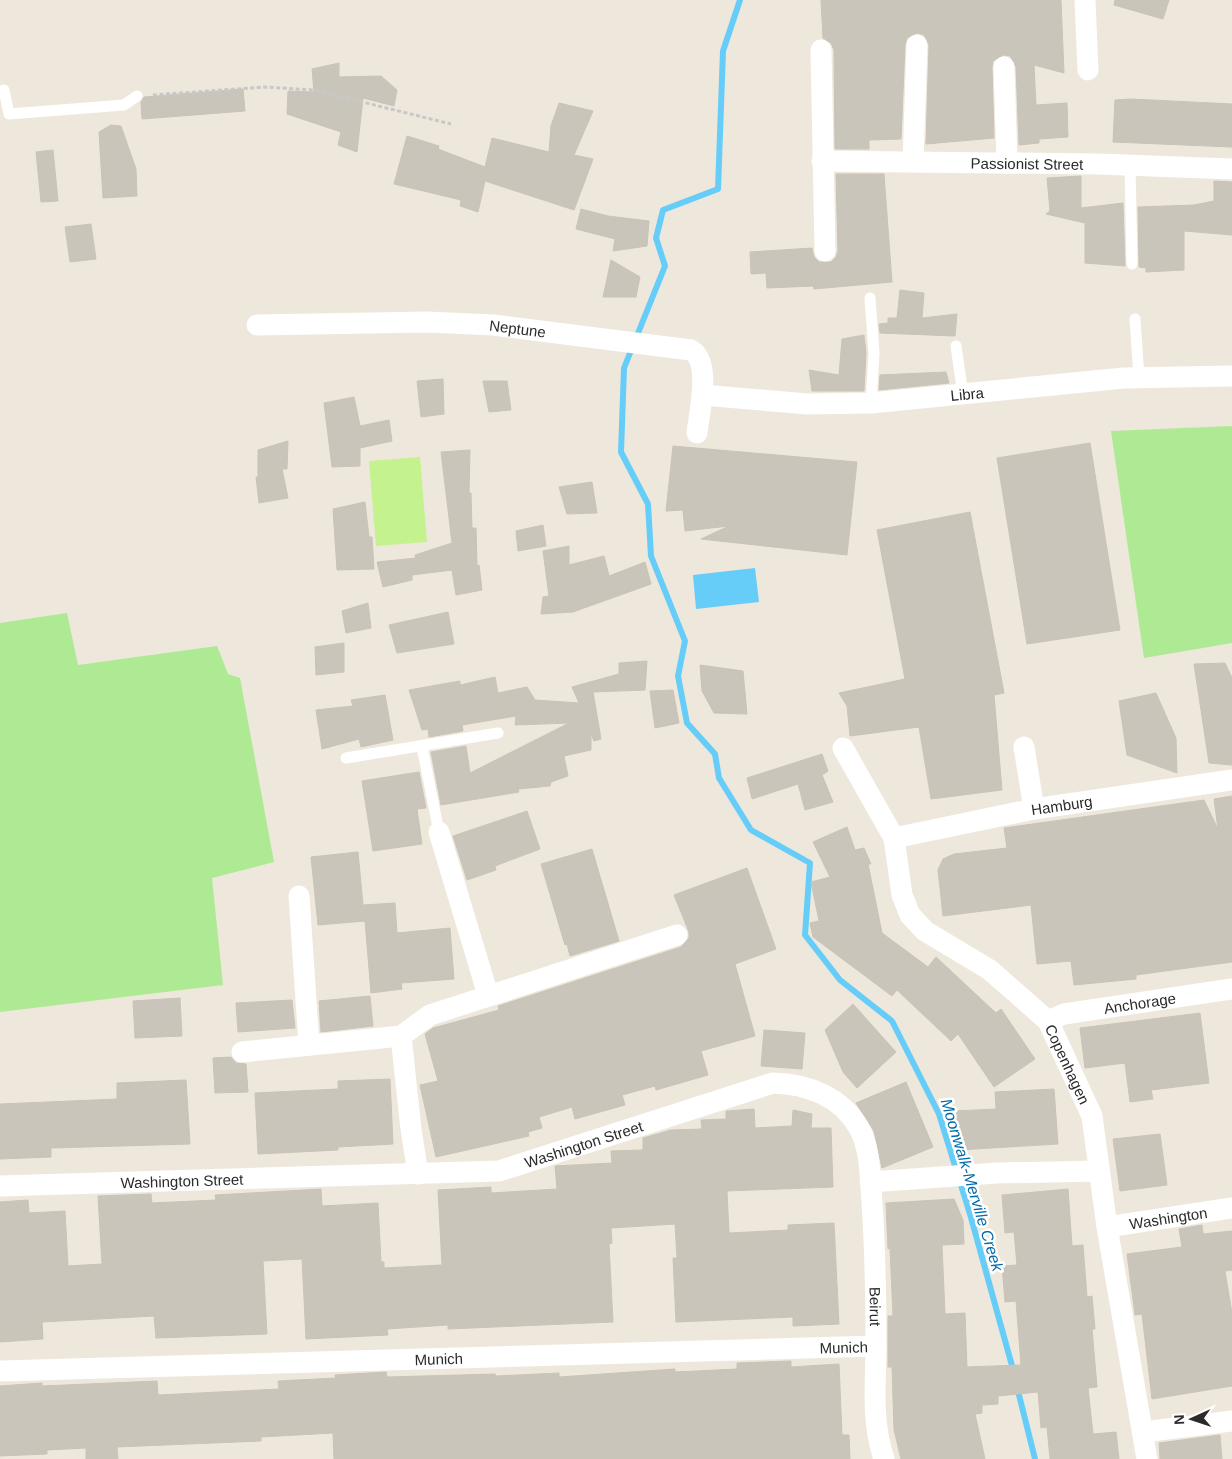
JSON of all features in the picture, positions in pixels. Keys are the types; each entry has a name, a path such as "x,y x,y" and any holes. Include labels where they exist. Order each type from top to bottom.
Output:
{"street":[{"path":"1085,0 1088,70"},
{"path":"913,162 917,45"},
{"path":"821,50 825,252"},
{"path":"1004,67 1007,162"},
{"name":"Passionist Street","path":"822,161 1007,162 1232,169"},
{"name":"Neptune","path":"257,325 427,322 493,325 645,346 691,350 697,354 702,367 702,395 697,433"},
{"name":"Libra","path":"702,395 807,404 871,403 1139,378 1232,376"},
{"path":"1024,747 1034,809"},
{"name":"Copenhagen","path":"843,748 894,838 902,895 910,915 926,931 990,970 1048,1021 1092,1116 1107,1227 1147,1459"},
{"name":"Hamburg","path":"894,838 1034,809 1232,780"},
{"path":"439,832 488,995"},
{"path":"299,896 309,1045"},
{"path":"242,1052 401,1036 430,1015 676,935"},
{"name":"Anchorage","path":"1048,1021 1064,1014 1232,989"},
{"path":"401,1036 418,1174"},
{"name":"Washington Street","path":"0,1186 502,1170 773,1083 792,1083 816,1090 840,1103 860,1128 867,1156 870,1182"},
{"path":"870,1182 1099,1170"},
{"name":"Beirut","path":"870,1182 876,1283 876,1419 877,1434 884,1459"},
{"name":"Washington","path":"1107,1227 1232,1208"},
{"name":"Munich","path":"0,1371 876,1346"},
{"path":"1143,1432 1232,1420"}],"lane":[{"path":"0,91 4,90 8,114 124,105 137,96"},
{"path":"1130,165 1132,264"},
{"path":"870,298 874,353 871,403"},
{"path":"1135,320 1139,378"},
{"path":"956,346 963,395"},
{"path":"346,758 498,733"},
{"path":"422,747 439,832"}],"path":[{"path":"137,96 264,87 314,90 451,124"}],"green space":[{"path":"1232,426 1232,643 1144,658 1111,431"},
{"path":"420,457 427,542 376,546 369,461"},
{"path":"67,613 78,665 217,646 228,674 240,678 274,862 212,878 223,985 0,1012 0,623"}],"water":[{"path":"755,568 759,602 696,609 693,575"}],"building":[{"path":"821,0 1061,0 1064,73 1034,65 1036,105 1067,103 1068,137 1039,139 1039,143 1019,145 1016,67 1010,56 1003,55 993,61 992,67 994,138 926,144 929,45 924,35 917,33 907,38 905,45 901,139 869,140 869,149 835,149 834,50 831,43 823,38"},
{"path":"1115,0 1169,0 1163,19 1114,5"},
{"path":"339,63 339,77 381,76 397,90 394,106 363,98 357,152 338,145 341,132 287,114 288,91 314,92 312,69"},
{"path":"243,89 245,111 142,119 141,102 144,97"},
{"path":"1131,99 1232,104 1232,147 1113,142 1115,100"},
{"path":"559,103 593,111 574,155 593,159 574,210 485,181 478,212 460,206 461,200 394,184 407,136 439,146 438,149 485,167 492,138 549,152 551,126"},
{"path":"111,125 121,126 136,169 137,196 103,198 99,132"},
{"path":"53,150 58,201 41,202 36,152"},
{"path":"836,174 884,174 892,282 814,289 813,286 767,288 766,273 751,274 750,252 812,248 814,257 819,262 831,262 836,257 838,251"},
{"path":"1081,176 1081,208 1123,203 1125,266 1085,263 1085,223 1046,214 1050,211 1047,178"},
{"path":"1214,181 1232,182 1232,235 1184,231 1184,270 1146,272 1146,268 1139,267 1138,207 1194,205 1214,201"},
{"path":"581,209 608,216 649,221 647,246 613,251 615,239 576,229"},
{"path":"91,224 96,259 70,262 65,227"},
{"path":"611,260 640,277 636,297 603,297"},
{"path":"900,290 924,293 922,318 957,314 955,336 880,333 879,324 888,323 888,318 897,318"},
{"path":"864,335 866,353 864,391 812,391 809,370 839,375 842,339"},
{"path":"946,372 949,383 879,390 880,375"},
{"path":"443,379 444,414 421,417 417,381"},
{"path":"483,381 507,381 511,410 489,412"},
{"path":"354,397 360,426 389,420 392,441 360,448 360,466 332,467 324,403"},
{"path":"288,441 287,469 282,469 288,498 259,503 256,477 258,477 258,450"},
{"path":"1090,443 1120,630 1027,644 997,458"},
{"path":"673,446 857,462 847,555 701,539 729,526 685,531 683,510 666,511"},
{"path":"470,450 469,493 471,493 472,528 476,528 477,566 479,565 482,590 456,595 452,570 412,575 412,580 383,587 377,562 416,558 415,555 452,543 441,452"},
{"path":"592,482 597,513 567,514 559,487"},
{"path":"365,502 369,537 372,537 374,569 337,570 333,509"},
{"path":"970,512 1004,693 994,695 1002,790 931,799 919,727 850,736 847,706 839,693 905,679 877,530"},
{"path":"543,525 546,546 518,551 516,531"},
{"path":"569,546 569,565 604,556 609,576 645,562 651,584 573,612 541,614 543,597 549,596 543,551"},
{"path":"368,603 371,628 346,633 342,611"},
{"path":"448,612 454,644 397,653 389,625"},
{"path":"344,643 344,672 316,675 315,647"},
{"path":"647,661 645,690 593,692 601,739 594,741 591,734 591,750 564,756 568,776 551,782 550,786 518,789 519,792 441,805 431,752 466,746 470,773 569,723 515,725 516,716 462,725 463,731 429,737 428,729 422,730 409,690 460,681 460,685 495,677 498,693 527,687 535,700 579,703 572,687 619,674 619,663"},
{"path":"1225,663 1232,678 1232,765 1209,763 1194,664"},
{"path":"700,665 743,671 747,714 714,713 702,691"},
{"path":"673,690 679,723 655,728 650,691"},
{"path":"1156,693 1176,738 1177,773 1127,755 1119,701"},
{"path":"385,695 393,740 361,747 359,739 322,749 316,710 353,706 351,700"},
{"path":"822,754 828,771 822,775 833,802 805,810 798,784 752,799 747,778"},
{"path":"419,772 426,808 417,809 422,844 373,851 362,781"},
{"path":"1232,796 1232,962 1136,975 1136,979 1074,985 1071,961 1037,964 1031,905 943,916 938,870 943,859 954,854 1007,848 1004,828 1204,800 1218,829 1214,799"},
{"path":"527,811 540,849 495,866 496,870 467,880 453,836"},
{"path":"847,827 855,850 864,848 871,864 868,864 882,933 928,967 936,957 996,1013 1001,1009 1035,1059 994,1087 958,1034 951,1041 897,990 892,996 813,937 810,923 819,921 811,882 830,877 813,842"},
{"path":"592,849 619,941 570,956 541,864"},
{"path":"358,852 363,905 395,903 397,933 450,928 454,979 401,983 402,989 371,993 365,921 318,925 311,857"},
{"path":"747,868 776,949 735,964 755,1036 701,1051 708,1075 656,1090 655,1086 622,1095 625,1105 575,1119 572,1107 539,1117 542,1128 528,1132 529,1136 436,1157 420,1085 438,1081 425,1034 433,1028 499,1010 498,1006 681,947 689,938 689,932 674,895"},
{"path":"370,996 373,1026 321,1032 319,1001"},
{"path":"180,998 182,1036 135,1038 133,1001"},
{"path":"292,1000 295,1028 238,1032 236,1003"},
{"path":"853,1004 896,1052 857,1088 843,1072 825,1030"},
{"path":"1200,1013 1209,1083 1151,1090 1153,1099 1130,1102 1125,1063 1085,1068 1080,1028"},
{"path":"764,1030 805,1033 802,1069 761,1066"},
{"path":"231,1057 236,1063 246,1064 248,1092 215,1093 213,1058"},
{"path":"390,1079 393,1144 338,1147 338,1150 258,1154 255,1093 338,1089 338,1081"},
{"path":"186,1080 190,1144 51,1148 51,1157 0,1159 0,1104 117,1099 117,1083"},
{"path":"906,1082 933,1147 882,1168 874,1131 856,1103"},
{"path":"1054,1089 1058,1144 958,1150 955,1111 996,1109 995,1092"},
{"path":"754,1109 755,1128 792,1126 793,1110 812,1114 811,1128 831,1128 833,1187 727,1191 729,1233 788,1230 788,1225 834,1223 839,1324 793,1326 793,1317 676,1322 673,1258 677,1258 675,1224 611,1228 612,1243 609,1244 613,1322 448,1329 448,1325 387,1329 388,1335 306,1339 302,1259 263,1261 267,1334 156,1338 154,1316 42,1322 43,1339 0,1342 0,1202 28,1200 29,1213 65,1211 68,1266 102,1264 98,1196 151,1194 152,1203 216,1200 215,1195 321,1189 322,1206 378,1203 381,1262 384,1262 384,1268 442,1265 438,1190 491,1187 491,1193 557,1189 555,1166 612,1163 611,1151 643,1150 643,1138 671,1130 702,1129 701,1120 726,1119 726,1111"},
{"path":"1160,1134 1167,1185 1120,1191 1113,1139"},
{"path":"1068,1189 1072,1246 1083,1245 1087,1297 1092,1296 1095,1329 1092,1329 1097,1387 1088,1388 1093,1434 1116,1432 1119,1459 1050,1459 1047,1427 1041,1428 1038,1392 998,1396 998,1404 982,1405 982,1413 975,1414 985,1459 901,1459 894,1430 892,1367 888,1367 888,1316 893,1316 886,1203 954,1199 963,1220 964,1244 942,1245 945,1314 965,1313 967,1367 1021,1365 1016,1301 1005,1302 1002,1266 1017,1265 1014,1232 1005,1233 1002,1195"},
{"path":"1202,1225 1203,1234 1232,1231 1232,1270 1225,1271 1232,1313 1232,1386 1152,1399 1142,1314 1135,1315 1127,1254 1182,1247 1179,1229"},
{"path":"791,1361 791,1367 839,1364 842,1435 849,1435 850,1459 334,1459 333,1433 261,1437 261,1441 117,1447 118,1459 86,1459 86,1448 47,1450 47,1454 0,1456 0,1386 42,1383 42,1386 157,1381 158,1395 279,1389 278,1381 336,1378 335,1375 386,1372 387,1377 495,1374 496,1376 559,1373 559,1377 675,1369 675,1372 737,1369 737,1363"},
{"path":"1220,1435 1222,1459 1160,1459 1159,1443"}],"waterway":[{"name":"Moonwalk-Merville Creek","path":"740,0 723,51 718,189 663,210 656,238 665,266 624,368 621,452 648,504 651,556 685,641 678,676 687,723 715,754 719,778 751,830 810,863 805,935 840,980 892,1021 939,1114 970,1214 1014,1373"},
{"name":"Moonwalk-Merville Creek","path":"1017,1387 1035,1459"}]}
